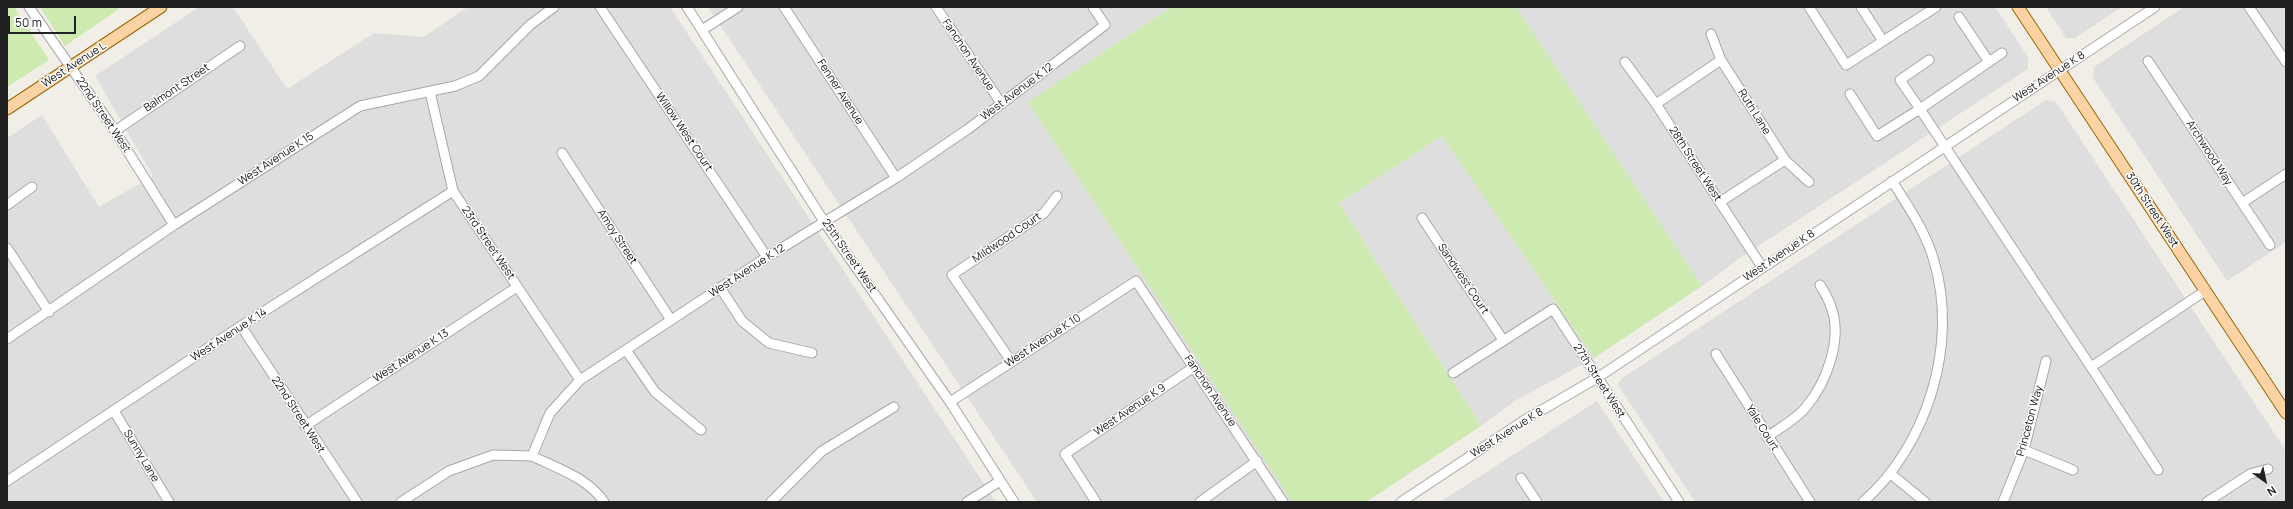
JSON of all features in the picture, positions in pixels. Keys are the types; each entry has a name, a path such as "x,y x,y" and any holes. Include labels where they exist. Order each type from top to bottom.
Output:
{"main road":[{"name":"West Avenue L","path":"7,109 161,7"},
{"name":"30th Street West","path":"2018,7 2205,291 2285,409"}],"street":[{"name":"22nd Street West","path":"29,7 115,131 174,226"},
{"name":"West Avenue K 15","path":"7,339 174,226 360,106 455,86 479,76 530,25 554,7"},
{"name":"Willow West Court","path":"600,7 767,257"},
{"name":"25th Street West","path":"687,7 826,223 950,402 1014,502"},
{"path":"702,30 738,7"},
{"name":"Fenner Avenue","path":"784,7 896,178"},
{"name":"Fanchon Avenue","path":"936,7 1000,103"},
{"name":"West Avenue K 12","path":"532,456 550,413 580,380 721,289 767,257 826,223 896,178 968,129 1000,103 1105,25 1093,7"},
{"path":"1809,7 1846,65 1936,7"},
{"path":"1861,7 1883,41"},
{"name":"West Avenue K 8","path":"1400,502 1523,421 1597,378 2059,69 2155,7"},
{"path":"2249,7 2286,62"},
{"path":"1959,17 1989,62"},
{"name":"Ruth Lane","path":"1711,34 1721,60 1785,160 1809,182"},
{"name":"Balmont Street","path":"115,131 240,46"},
{"path":"1850,94 1877,136 1920,109 2002,53"},
{"path":"1656,104 1721,60"},
{"path":"1929,60 1900,80 1945,145 2158,470"},
{"name":"Archwood Way","path":"2148,61 2270,245"},
{"name":"28th Street West","path":"1625,62 1656,104 1762,267"},
{"name":"23rd Street West","path":"430,92 453,191 580,380"},
{"name":"Amoy Street","path":"562,153 672,320"},
{"path":"1720,202 1785,160"},
{"path":"2242,203 2286,174"},
{"path":"1863,502 1891,474 1906,452 1926,413 1938,369 1943,319 1934,261 1918,222 1892,181"},
{"path":"7,205 32,187"},
{"name":"West Avenue K 14","path":"7,481 241,326 453,191"},
{"name":"Mildwood Court","path":"1011,361 952,275 1044,213 1057,196"},
{"name":"Sandwest Court","path":"1422,218 1503,340"},
{"path":"7,248 49,312"},
{"name":"Fanchon Avenue","path":"1136,281 1283,502"},
{"name":"West Avenue K 10","path":"950,402 1136,281"},
{"path":"1767,437 1806,408 1821,384 1832,357 1835,330 1832,308 1820,285"},
{"name":"West Avenue K 13","path":"305,426 517,287"},
{"path":"721,289 742,321 769,343 812,353"},
{"path":"2090,367 2205,291"},
{"name":"27th Street West","path":"1503,340 1554,308 1597,378 1679,502"},
{"name":"22nd Street West","path":"241,326 305,426 357,502"},
{"path":"1453,374 1503,340"},
{"path":"626,350 655,392 701,430"},
{"name":"Yale Court","path":"1716,354 1767,437 1810,502"},
{"name":"Princeton Way","path":"2003,502 2024,450 2046,361"},
{"name":"West Avenue K 9","path":"1096,502 1065,454 1194,367"},
{"path":"771,502 822,452 894,407"},
{"name":"Sunny Lane","path":"114,411 169,502"},
{"path":"2024,450 2073,470"},
{"path":"401,502 449,471 493,455 532,456 567,472 597,492 604,502"},
{"path":"1200,502 1257,461"},
{"path":"2207,502 2250,474 2268,469"},
{"path":"1891,474 1925,502"},
{"path":"1521,478 1537,502"},
{"path":"967,502 1000,481"}],"shaded area":[{"path":"199,7 233,7 287,89 374,33 424,37 468,7 670,7 996,502 7,502 7,138 42,115 99,207 153,176 95,76"},
{"path":"708,7 1172,7 1029,102 1292,502 1037,502"},
{"path":"1516,7 1995,7 2028,57 2028,69 1737,260 1702,286"},
{"path":"2046,7 2122,7 2075,38 2066,38"},
{"path":"2184,7 2286,7 2286,242 2227,281 2093,78 2094,67"},
{"path":"2046,100 2056,102 2286,451 2286,502 1695,502 1618,385 1621,379"},
{"path":"1442,135 1594,358 1513,402 1481,426 1339,203"},
{"path":"1597,401 1664,502 1440,502"}],"green space":[{"path":"7,7 14,7 49,60 7,87"},
{"path":"40,7 117,7 119,9 65,46"},
{"path":"1172,7 1516,7 1702,286 1594,358 1442,136 1339,203 1481,426 1366,502 1292,502 1028,102"}]}
